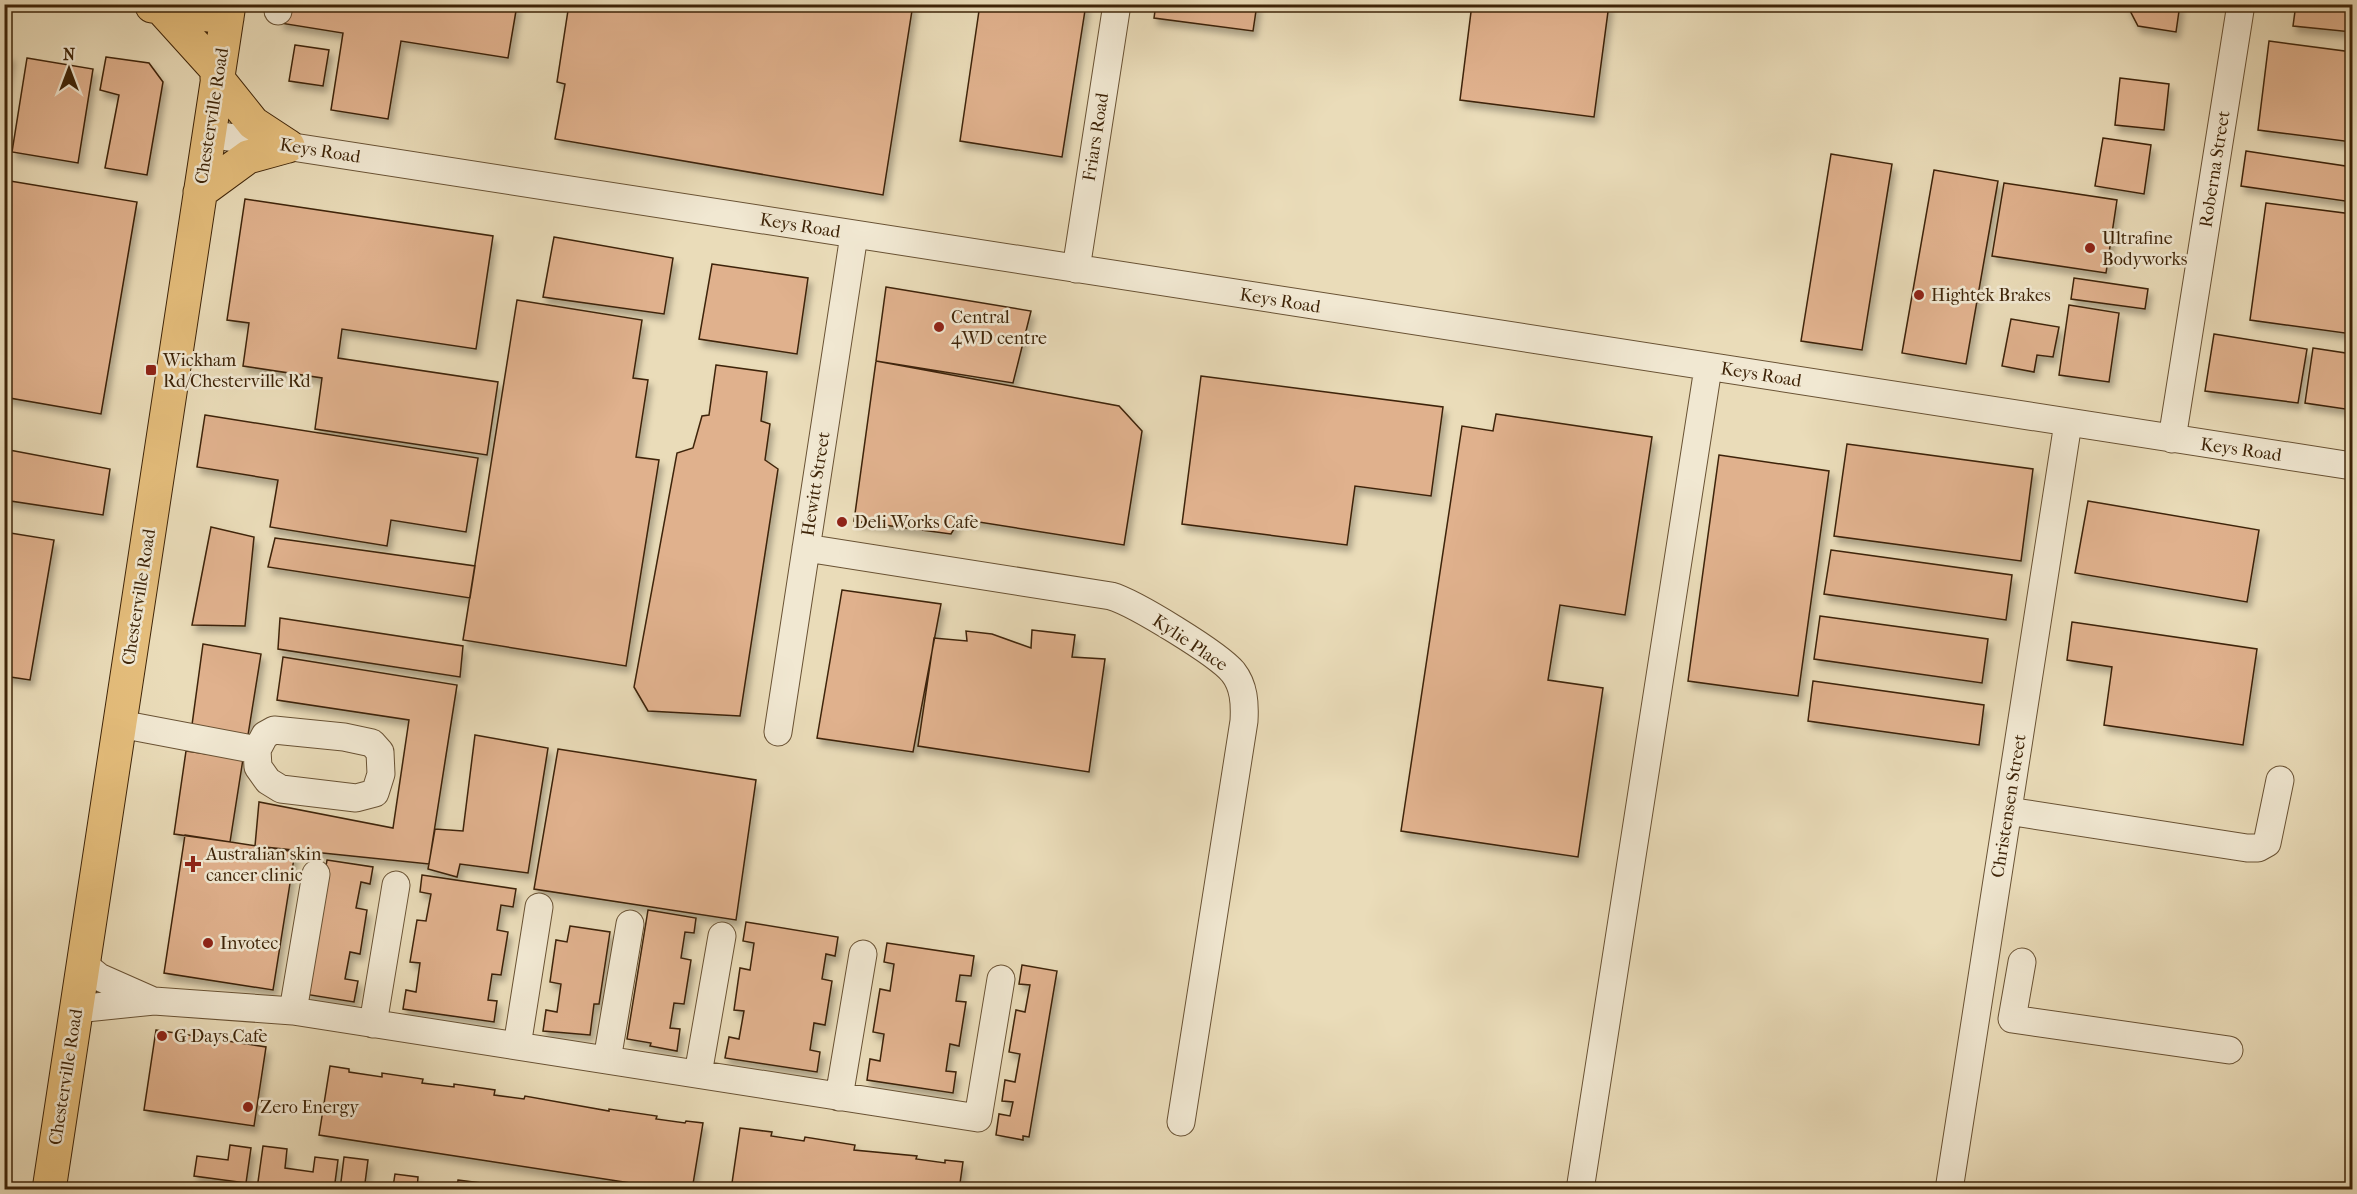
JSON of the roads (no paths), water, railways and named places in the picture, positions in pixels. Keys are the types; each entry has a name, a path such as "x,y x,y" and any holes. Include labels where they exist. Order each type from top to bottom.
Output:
{"main road":[{"path":"152,6 228,11"},
{"path":"152,6 218,75 253,123 288,146"},
{"name":"Chesterville Road","path":"49,1190 228,11"},
{"path":"200,192 248,157 288,146"}],"street":[{"name":"Friars Road","path":"1076,269 1117,4"},
{"name":"Roberna Street","path":"2172,439 2241,4"},
{"name":"Keys Road","path":"209,134 2352,466"},
{"name":"Hewitt Street","path":"778,732 854,235"},
{"path":"1580,1190 1708,368"},
{"name":"Christensen Street","path":"1949,1190 2068,423"},
{"name":"Kylie Place","path":"806,548 1111,596 1135,606 1221,661 1234,673 1245,701 1244,721 1181,1122"},
{"path":"120,724 257,750"},
{"path":"2008,811 2258,848 2267,843 2280,780"},
{"path":"293,1011 316,874"},
{"path":"374,1024 396,885"},
{"path":"517,1046 539,907"},
{"path":"607,1060 630,924"},
{"path":"698,1074 722,936"},
{"path":"839,1097 863,954"},
{"path":"83,964 114,985 154,1001"},
{"path":"1983,973 2020,971 2012,1019"},
{"path":"76,1009 154,1001 293,1011 978,1118 1001,979"},
{"path":"1977,1013 2229,1050"}],"place":[{"name":"Ultrafine Bodyworks","path":"2090,248"},
{"name":"Hightek Brakes","path":"1919,295"},
{"name":"Central 4WD centre","path":"939,327"},
{"name":"Wickham Rd/Chesterville Rd","path":"151,370"},
{"name":"Deli Works Cafe","path":"842,522"},
{"name":"Australian skin cancer clinic","path":"193,864"},
{"name":"Invotec","path":"208,943"},
{"name":"G Days Cafe","path":"162,1036"},
{"name":"Zero Energy","path":"248,1107"}]}
